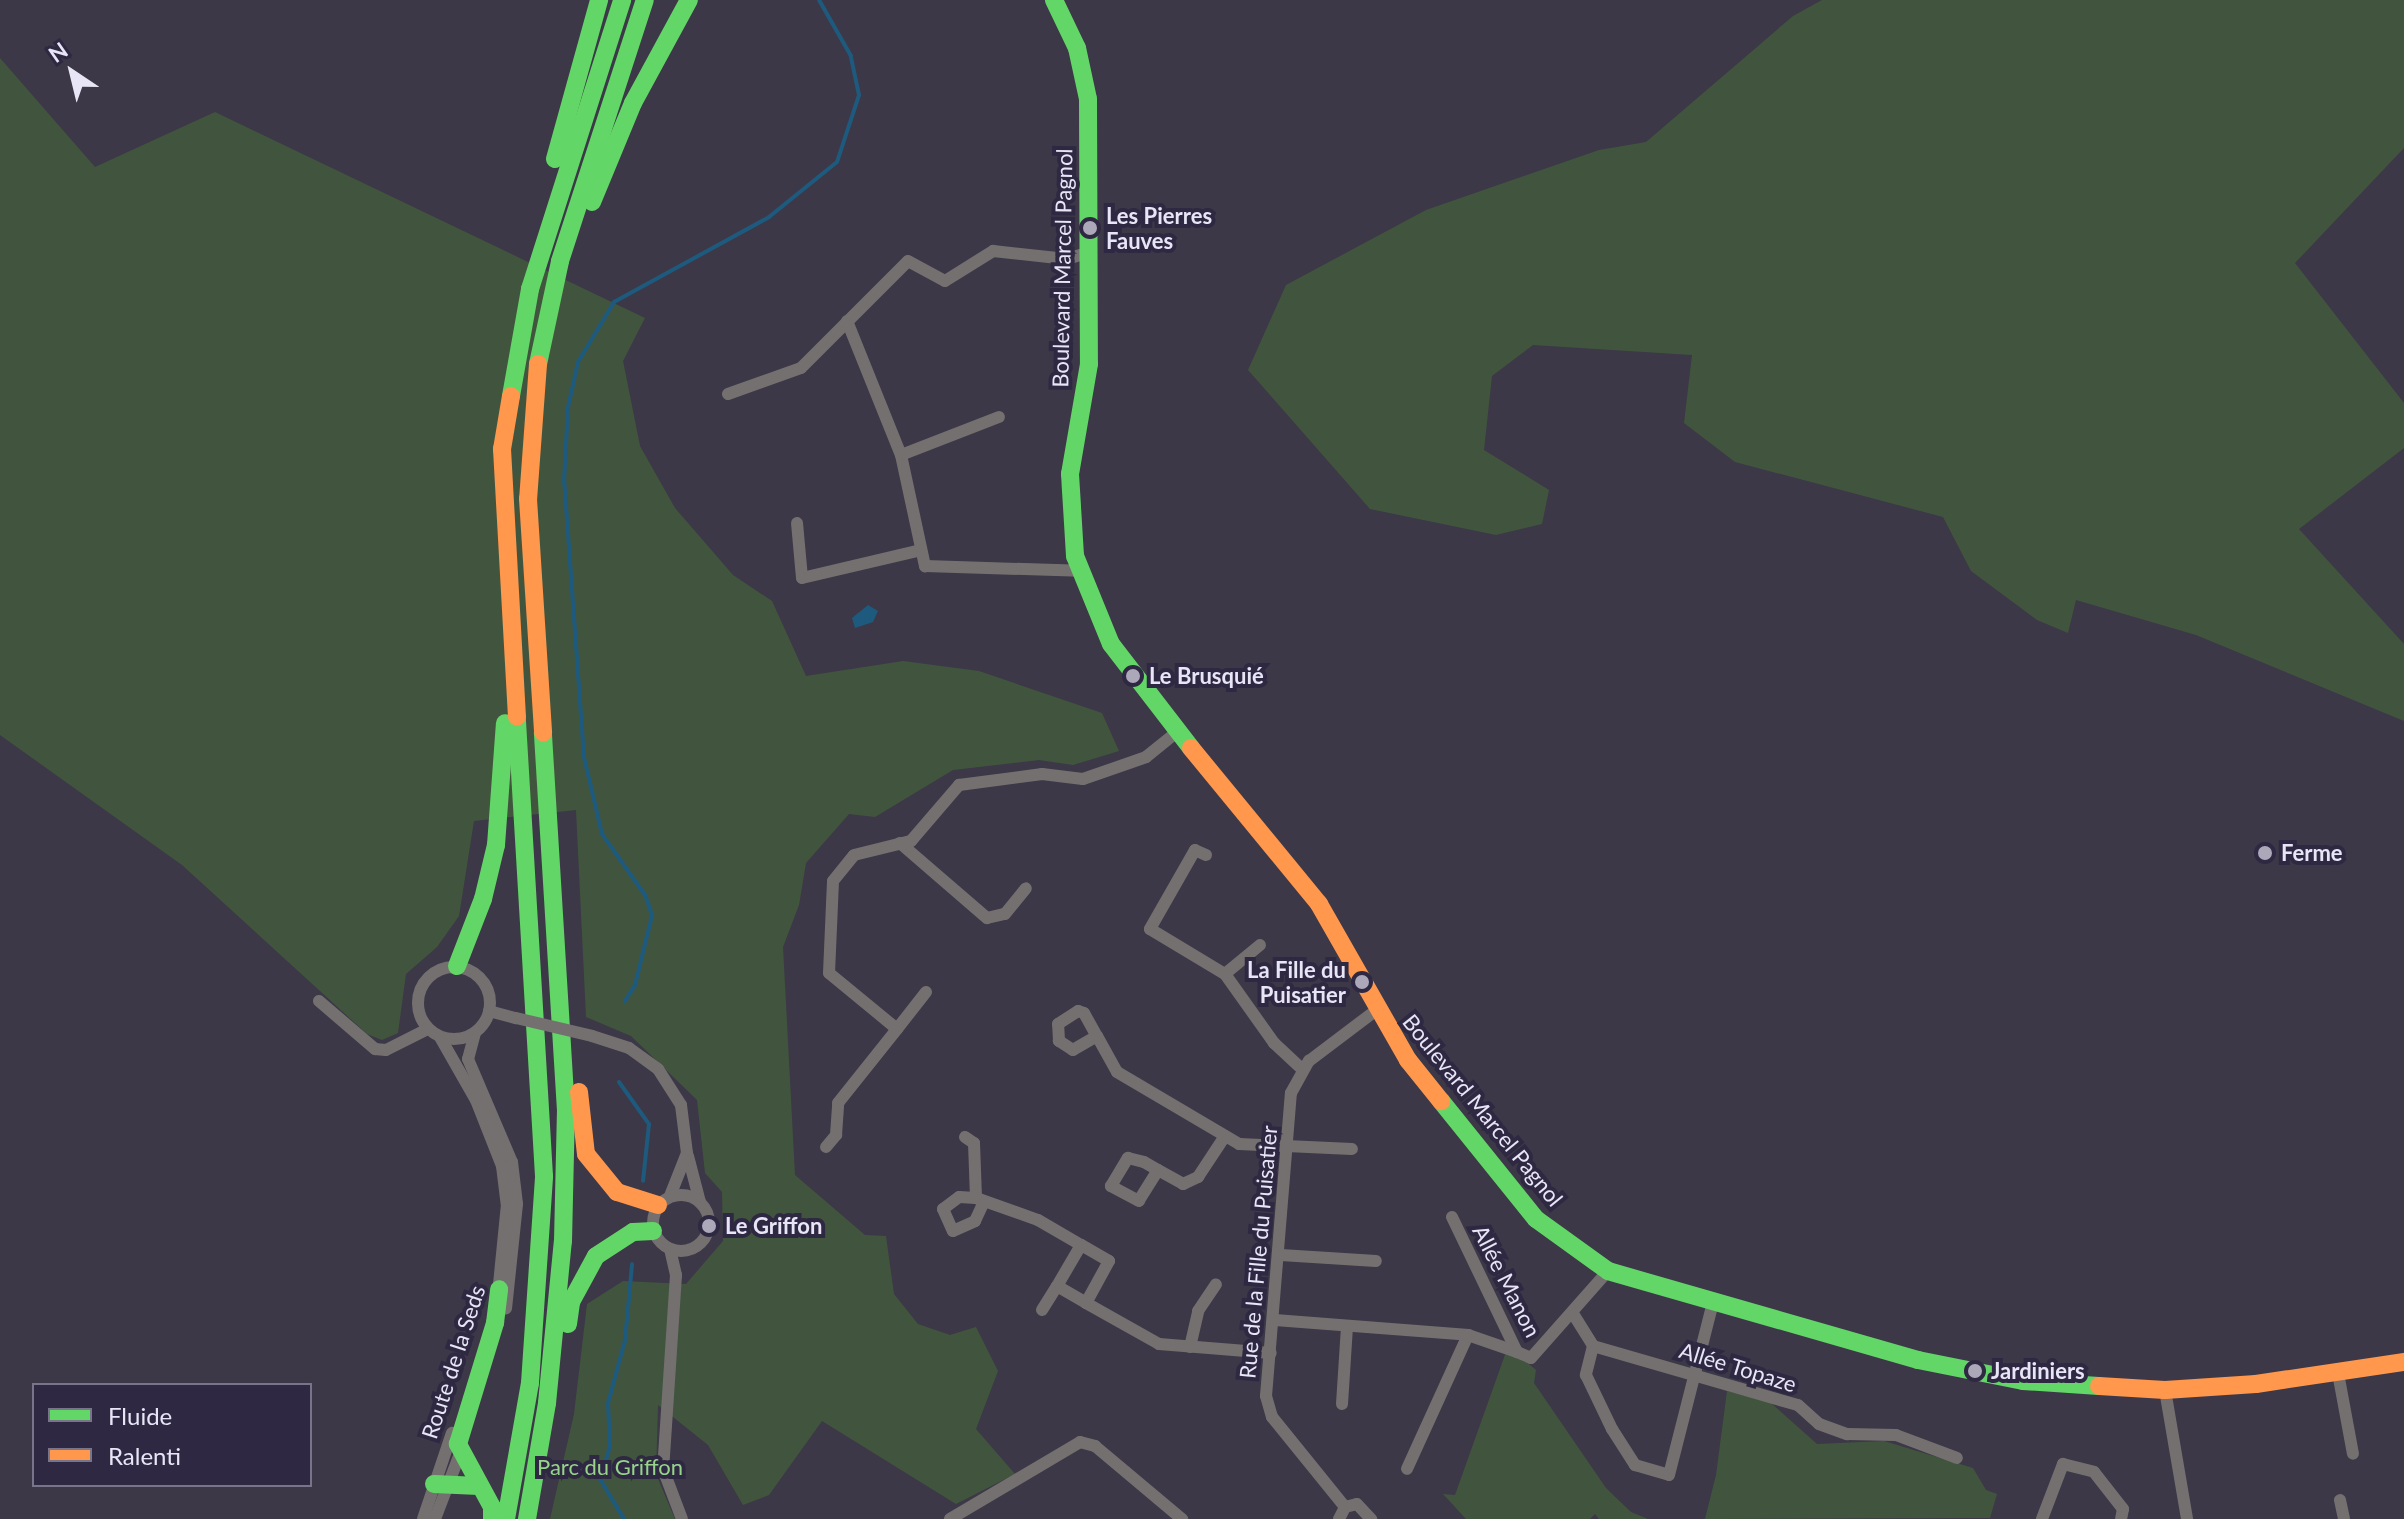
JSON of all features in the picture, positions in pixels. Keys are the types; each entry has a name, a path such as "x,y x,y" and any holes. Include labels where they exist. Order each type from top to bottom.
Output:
{"main road":[{"path":"506,1519 530,1383 544,1176 506,577 502,449 537,227 599,0"},
{"path":"517,348 547,229 622,0"},
{"path":"527,1519 547,1403 563,1241 566,1111 554,875 528,499 532,407 541,340 560,261 645,0"},
{"path":"532,407 577,241 633,103 689,0"},
{"name":"Boulevard Marcel Pagnol","path":"1054,0 1085,76 1090,262 1089,364 1070,474 1070,512 1080,571 1111,644 1177,732 1319,904 1375,1011 1408,1060 1536,1219 1608,1271 1918,1360 2023,1381 2165,1390 2338,1373 2404,1362"},
{"path":"457,966 483,899 496,845 505,765 506,577"},
{"path":"554,875 571,978 586,1154 617,1192 664,1201"},
{"path":"537,1519 571,1302 596,1256 633,1232 653,1231"},
{"path":"492,1519 492,1507 461,1451 460,1431 495,1323 499,1289"},
{"path":"441,1486 479,1486"}],"street":[{"path":"728,394 801,368 908,261 945,281 993,251 1090,262"},
{"path":"1067,259 1077,270 1090,262"},
{"path":"847,321 901,455 925,566 1080,571"},
{"path":"901,455 999,417"},
{"path":"797,523 802,578 921,550"},
{"path":"897,1029 829,973 833,881 854,855 911,841 959,785 1042,774 1083,779 1146,757 1177,732"},
{"path":"900,843 987,918 1005,914 1026,888"},
{"path":"1206,855 1195,850 1150,929 1225,974 1274,1043 1302,1069 1375,1011"},
{"path":"1225,974 1260,945"},
{"path":"457,966 475,971 483,982 489,1011 475,1033 458,1040 440,1037 428,1029 419,1013 420,994 427,980 457,966"},
{"path":"826,1147 836,1135 838,1103 926,992"},
{"path":"319,1001 375,1049 386,1050 428,1029"},
{"path":"489,1011 629,1048 658,1069 681,1105 687,1153 709,1226 676,1275"},
{"name":"Route de la Seds","path":"423,1519 461,1451 510,1290 517,1204 512,1162 468,1059 475,1033"},
{"path":"1097,1036 1117,1072 1239,1144 1352,1149"},
{"name":"Route de la Seds","path":"435,1519 441,1486 499,1289 507,1204 502,1166 476,1100 440,1037"},
{"name":"Rue de la Fille du Puisatier","path":"1302,1069 1291,1093 1281,1255 1266,1396 1272,1417 1342,1513 1364,1507 1371,1519"},
{"path":"1158,1170 1183,1184 1198,1177 1225,1136"},
{"path":"965,1137 974,1143 980,1201 1038,1220 1109,1261 1086,1303"},
{"path":"682,1519 663,1469 676,1275 670,1249 653,1231 687,1153"},
{"path":"664,1201 684,1195 700,1202"},
{"name":"Allée Manon","path":"1452,1217 1517,1352 1531,1358 1572,1312"},
{"path":"1042,1310 1081,1245"},
{"path":"670,1249 695,1247"},
{"path":"1281,1255 1376,1261"},
{"path":"1608,1271 1572,1312 1593,1346 1586,1375 1612,1429 1635,1465 1669,1475 1692,1373 1713,1302"},
{"path":"1190,1347 1198,1311 1216,1284"},
{"path":"1057,1286 1159,1344 1271,1353"},
{"path":"1275,1320 1468,1335 1517,1352"},
{"path":"1342,1404 1347,1326"},
{"path":"1407,1469 1468,1335"},
{"name":"Allée Topaze","path":"1593,1346 1798,1405 1819,1424 1847,1434 1896,1435 1957,1458"},
{"path":"2338,1373 2353,1454"},
{"path":"2165,1390 2187,1519"},
{"path":"950,1519 1080,1442 1095,1446 1177,1518"},
{"path":"2042,1519 2063,1464 2094,1472 2123,1509 2121,1519"},
{"path":"2340,1500 2344,1519"}],"green space":[{"path":"1822,0 2404,0 2404,148 2295,263 2404,403 2404,448 2299,529 2404,644 2404,721 2196,635 2076,600 2068,633 2037,620 1971,571 1943,517 1735,462 1684,423 1692,355 1533,345 1492,376 1484,450 1549,490 1542,524 1496,535 1370,509 1248,370 1286,285 1426,210 1599,150 1646,142 1793,16"},
{"name":"Parc du Griffon","path":"0,58 95,167 215,112 645,318 623,361 640,446 675,508 733,575 772,601 806,676 903,661 979,671 1102,713 1119,751 1073,765 1039,760 953,770 875,817 849,814 806,863 799,905 783,947 795,1175 865,1235 886,1236 894,1294 918,1324 950,1335 976,1327 998,1371 976,1429 1015,1474 956,1504 822,1421 769,1495 743,1505 708,1445 658,1405 656,1474 675,1519 550,1519 574,1414 587,1304 623,1281 686,1284 723,1241 722,1192 705,1173 697,1100 631,1036 586,1017 576,810 474,821 459,916 437,947 406,974 398,1033 382,1040 367,1034 182,865 0,735"},
{"path":"1506,1352 1517,1354 1536,1370 1534,1383 1606,1488 1631,1512 1648,1519 1599,1519 1595,1514 1590,1519 1466,1519 1443,1494 1455,1495"},
{"path":"1727,1391 1771,1403 1817,1444 1884,1441 1973,1468 1986,1490 1997,1494 1990,1518 1705,1519 1716,1475"}],"water":[{"path":"868,605 878,611 873,622 855,628 852,618"}],"waterway":[{"path":"625,1001 635,985 652,915 645,895 602,834 584,757 564,481 568,407 578,362 614,302 769,217 837,162 859,95 851,56 819,0"},
{"path":"619,1082 649,1124 643,1181"},
{"path":"624,1519 600,1479 610,1447 608,1403 625,1340 632,1264"}],"traffic: fast":[{"path":"555,159 599,0"},
{"path":"511,396 530,289 622,0"},
{"path":"538,364 560,261 645,0"},
{"path":"592,202 633,103 689,0"},
{"path":"1054,0 1077,48 1088,99 1089,364 1070,474 1075,556 1111,644 1191,748"},
{"path":"506,1519 530,1383 544,1176 517,717"},
{"path":"457,966 483,899 496,845 505,723"},
{"path":"527,1519 547,1403 563,1241 566,1111 543,733"},
{"path":"1441,1101 1536,1219 1608,1271 1918,1360 2023,1381 2099,1386"},
{"path":"568,1324 571,1302 596,1256 633,1232 653,1231"},
{"path":"492,1519 492,1507 458,1444 495,1323 499,1289"},
{"path":"434,1484 479,1486"}],"traffic: slow":[{"path":"538,364 528,499 543,733"},
{"path":"511,396 502,449 517,717"},
{"path":"1191,748 1319,904 1408,1060 1441,1101"},
{"path":"579,1092 586,1154 617,1192 658,1205"},
{"path":"2099,1386 2165,1390 2256,1384 2404,1362"}],"place":[{"name":"Les Pierres Fauves","path":"1090,228"},
{"name":"Le Brusquié","path":"1133,676"},
{"name":"Ferme","path":"2265,853"},
{"name":"La Fille du Puisatier","path":"1362,982"},
{"name":"Le Griffon","path":"709,1226"},
{"name":"Jardiniers","path":"1975,1371"}]}
